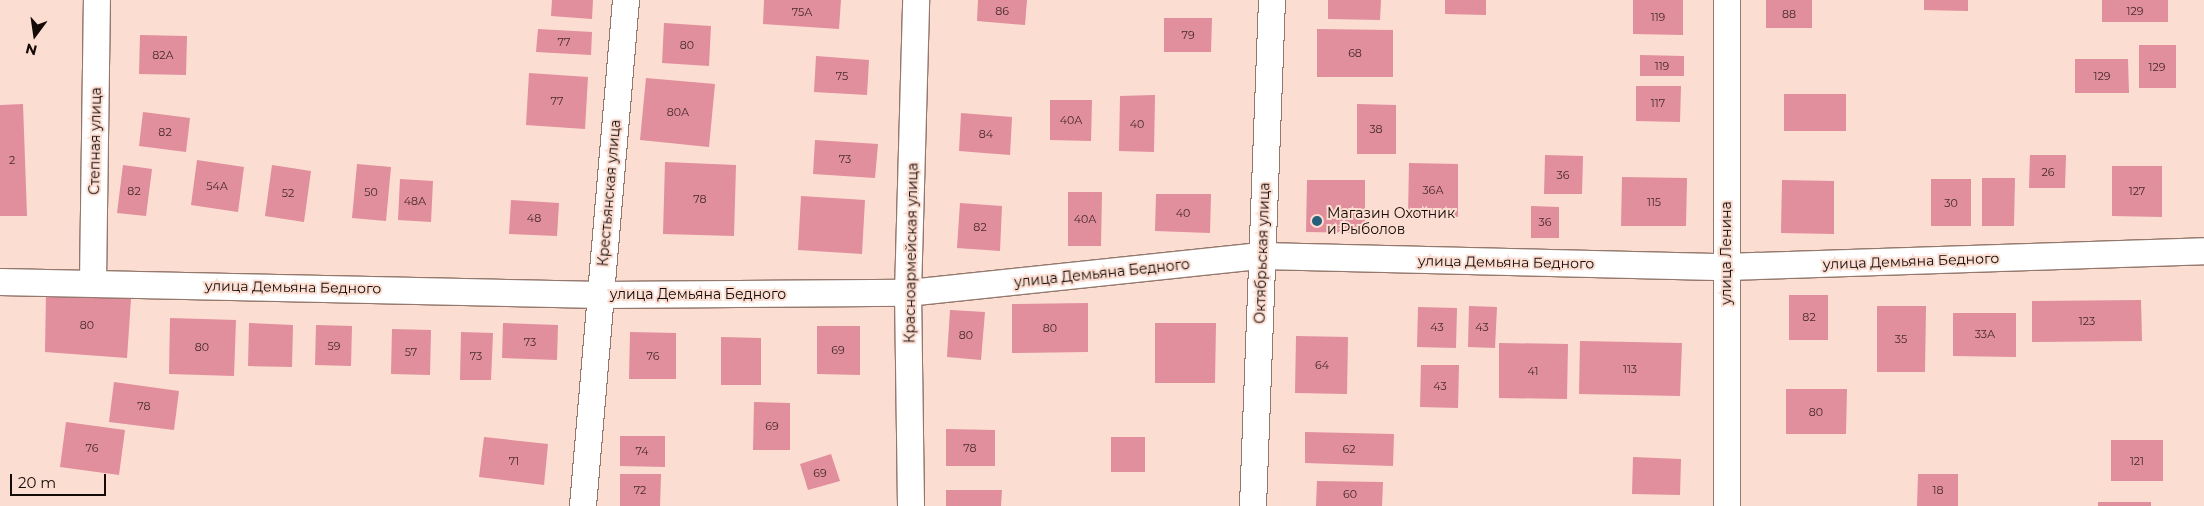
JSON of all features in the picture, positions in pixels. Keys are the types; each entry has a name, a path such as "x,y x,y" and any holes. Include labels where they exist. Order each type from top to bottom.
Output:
{"street":[{"name":"Степная улица","path":"93,282 97,0"},
{"name":"Крестьянская улица","path":"583,506 626,0"},
{"name":"Красноармейская улица","path":"911,506 908,293 916,0"},
{"name":"Октябрьская улица","path":"1253,506 1272,0"},
{"name":"улица Ленина","path":"1727,0 1727,506"},
{"name":"улица Демьяна Бедного","path":"0,282 93,282 601,294 908,293 1262,256 1726,267 2204,252"}],"building":[{"path":"552,0 593,0 592,19 551,16"},
{"path":"764,0 841,0 839,29 763,24"},
{"path":"978,0 1027,0 1025,25 977,21"},
{"path":"1328,0 1381,0 1380,20 1328,19"},
{"path":"1445,0 1486,0 1486,15 1445,14"},
{"path":"1633,0 1683,0 1683,35 1633,34"},
{"path":"1766,0 1812,0 1812,28 1766,28"},
{"path":"1924,0 1968,0 1968,11 1924,10"},
{"path":"2102,0 2168,0 2168,22 2102,22"},
{"path":"1164,18 1212,18 1211,52 1164,52"},
{"path":"664,23 711,26 709,66 662,63"},
{"path":"538,29 592,32 591,55 536,52"},
{"path":"1317,29 1393,30 1393,77 1317,77"},
{"path":"140,35 187,36 186,75 139,74"},
{"path":"2139,45 2176,45 2176,88 2139,88"},
{"path":"1640,55 1684,56 1684,76 1640,76"},
{"path":"816,56 869,60 867,95 814,92"},
{"path":"2075,59 2128,59 2129,93 2075,93"},
{"path":"529,73 588,77 585,129 526,125"},
{"path":"646,78 715,84 709,147 640,140"},
{"path":"1636,86 1681,86 1680,122 1636,121"},
{"path":"1784,94 1846,94 1846,131 1784,131"},
{"path":"1155,95 1154,152 1119,151 1120,96"},
{"path":"1050,100 1092,100 1091,141 1050,140"},
{"path":"23,104 27,216 0,216 0,105"},
{"path":"1357,104 1396,105 1396,154 1357,154"},
{"path":"143,112 190,118 186,152 139,146"},
{"path":"961,113 1012,117 1010,155 959,151"},
{"path":"815,140 878,144 875,178 813,174"},
{"path":"1545,155 1583,156 1582,194 1544,194"},
{"path":"2030,155 2066,155 2065,188 2029,188"},
{"path":"197,160 244,167 238,212 191,205"},
{"path":"665,162 736,165 734,236 663,234"},
{"path":"1409,163 1458,164 1458,217 1408,217"},
{"path":"357,164 391,167 386,221 352,218"},
{"path":"123,165 152,169 146,216 117,213"},
{"path":"272,165 311,171 304,222 265,216"},
{"path":"2112,166 2162,166 2162,217 2112,216"},
{"path":"1622,177 1687,178 1686,226 1621,226"},
{"path":"1982,178 2015,178 2014,226 1982,226"},
{"path":"400,179 433,181 431,222 398,220"},
{"path":"1931,179 1971,179 1971,226 1931,226"},
{"path":"1307,180 1365,180 1365,233 1306,232"},
{"path":"1782,180 1834,181 1834,234 1781,233"},
{"path":"1068,192 1102,192 1101,246 1068,246"},
{"path":"1156,194 1211,194 1210,233 1155,231"},
{"path":"801,196 865,200 862,254 798,250"},
{"path":"511,200 559,203 557,236 509,234"},
{"path":"960,203 1002,206 1000,251 957,248"},
{"path":"1531,206 1559,207 1559,238 1531,238"},
{"path":"46,293 131,299 127,358 45,352"},
{"path":"1789,295 1828,295 1828,340 1789,340"},
{"path":"2141,300 2142,341 2032,342 2032,301"},
{"path":"1088,303 1088,352 1012,353 1012,304"},
{"path":"1469,306 1497,307 1495,348 1468,347"},
{"path":"1877,306 1926,306 1925,372 1877,372"},
{"path":"1418,307 1457,308 1456,348 1417,347"},
{"path":"950,310 985,312 981,360 947,357"},
{"path":"1953,313 2016,313 2016,357 1953,356"},
{"path":"170,318 236,320 234,376 169,374"},
{"path":"249,323 293,325 292,367 248,366"},
{"path":"503,323 558,325 557,360 502,358"},
{"path":"1155,323 1216,323 1215,383 1155,383"},
{"path":"316,325 352,326 351,366 315,365"},
{"path":"817,326 860,326 860,375 817,374"},
{"path":"392,329 431,330 430,375 391,374"},
{"path":"461,332 493,333 491,380 460,380"},
{"path":"630,332 676,333 676,379 629,379"},
{"path":"1296,336 1348,337 1347,394 1295,393"},
{"path":"721,337 761,338 761,385 721,385"},
{"path":"1580,341 1682,343 1680,396 1579,394"},
{"path":"1499,343 1568,344 1567,399 1499,398"},
{"path":"1421,365 1459,365 1458,408 1420,407"},
{"path":"114,382 179,391 174,430 109,422"},
{"path":"1786,389 1847,389 1846,434 1786,434"},
{"path":"754,402 790,403 790,450 753,450"},
{"path":"66,422 125,430 119,475 60,467"},
{"path":"946,429 995,430 995,466 946,466"},
{"path":"1305,432 1394,434 1393,466 1305,463"},
{"path":"620,436 665,436 665,467 620,466"},
{"path":"484,437 548,444 544,485 479,477"},
{"path":"1111,437 1145,437 1145,472 1111,472"},
{"path":"2111,440 2163,440 2163,481 2111,481"},
{"path":"831,454 840,481 808,490 800,464"},
{"path":"1633,457 1681,459 1680,495 1632,494"},
{"path":"620,474 661,474 660,506 620,506"},
{"path":"1918,474 1958,474 1958,506 1917,506"},
{"path":"1317,481 1383,482 1382,506 1316,506"},
{"path":"946,490 1002,490 1001,506 946,506"},
{"path":"2098,502 2151,502 2151,506 2098,506"}],"place":[{"name":"Магазин Охотник и Рыболов","path":"1317,221"}]}
